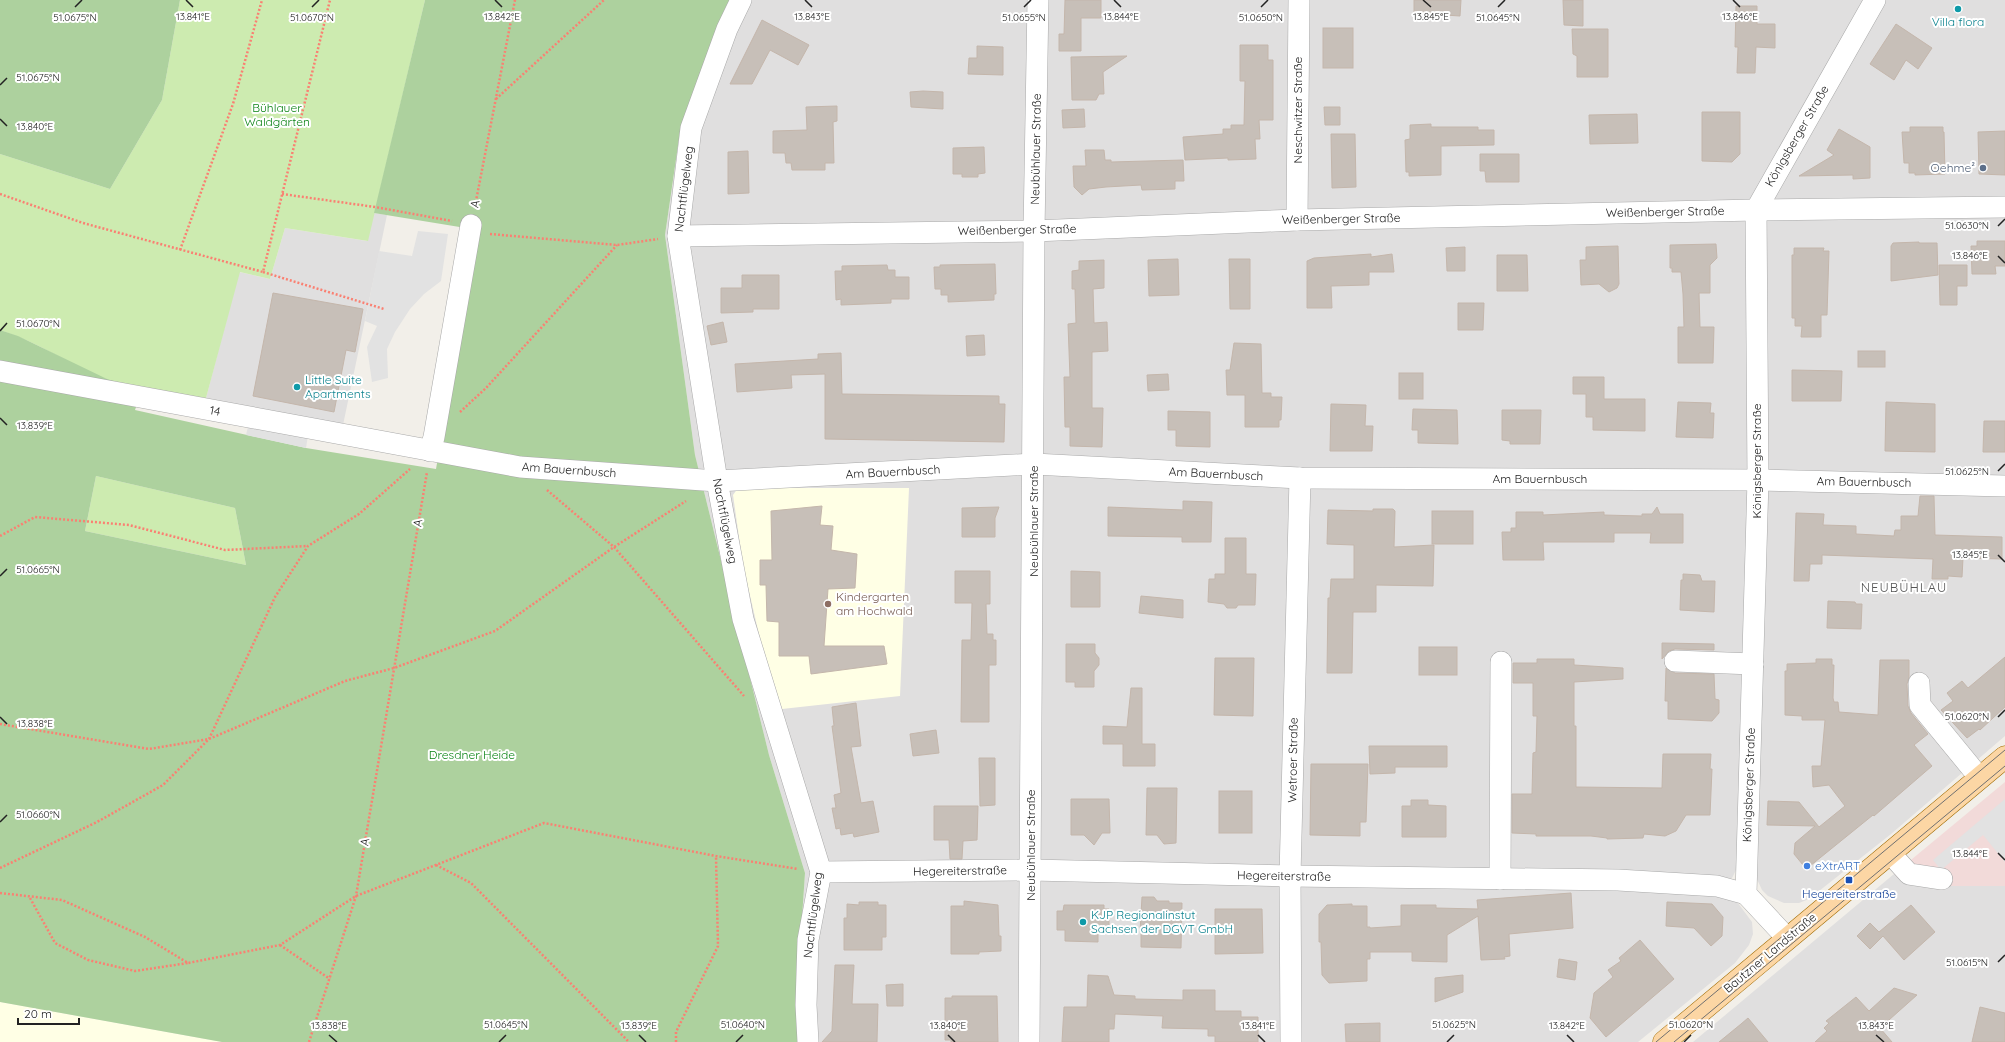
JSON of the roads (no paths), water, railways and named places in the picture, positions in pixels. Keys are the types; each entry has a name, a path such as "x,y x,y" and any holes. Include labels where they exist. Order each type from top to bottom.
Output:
{"main road":[{"name":"Bautzner Landstraße","path":"1664,1042 2005,756"}],"street":[{"name":"Nachtflügelweg","path":"741,0 727,29 691,128 678,236 717,481 743,618 821,872 808,940 806,1005 808,1042"},
{"name":"Neubühlauer Straße","path":"1029,1042 1034,464 1034,231 1038,0"},
{"name":"Neschwitzer Straße","path":"1298,220 1299,0"},
{"name":"Königsberger Straße","path":"1746,894 1758,480 1756,210 1875,0"},
{"name":"Weißenberger Straße","path":"678,236 1034,231 1298,220 1756,210 2005,207"},
{"path":"430,451 434,437 470,229"},
{"name":"14","path":"0,371 430,451"},
{"name":"Am Bauernbusch","path":"430,451 520,467 717,481 1034,464 1300,478 1758,480 2005,486"},
{"name":"Wetroer Straße","path":"1291,1042 1290,876 1300,478"},
{"path":"1675,661 1753,664"},
{"path":"1500,879 1501,662"},
{"path":"1920,683 1920,705 1979,777"},
{"path":"1890,853 1909,874 1942,879"},
{"name":"Hegereiterstraße","path":"821,872 1031,870 1290,876 1618,880 1717,886 1746,894"},
{"path":"1746,894 1788,938"}],"tram line":[{"path":"1656,1042 2005,750"},
{"path":"1674,1042 2005,766"}],"place":[{"name":"Villa flora","path":"1958,9"},
{"name":"Oehme²","path":"1983,168"},
{"name":"Little Suite Apartments","path":"297,387"},
{"name":"Kindergarten am Hochwald","path":"828,604"},
{"name":"eXtrART","path":"1807,866"},
{"name":"Hegereiterstraße","path":"1849,880"},
{"name":"KJP Regionalinstut Sachsen der DGVT GmbH","path":"1083,922"}],"district":[{"name":"NEUBÜHLAU","path":"1904,587"}],"park label":[{"name":"Bühlauer Waldgärten","path":"277,115"},
{"name":"Dresdner Heide","path":"472,755"}]}
